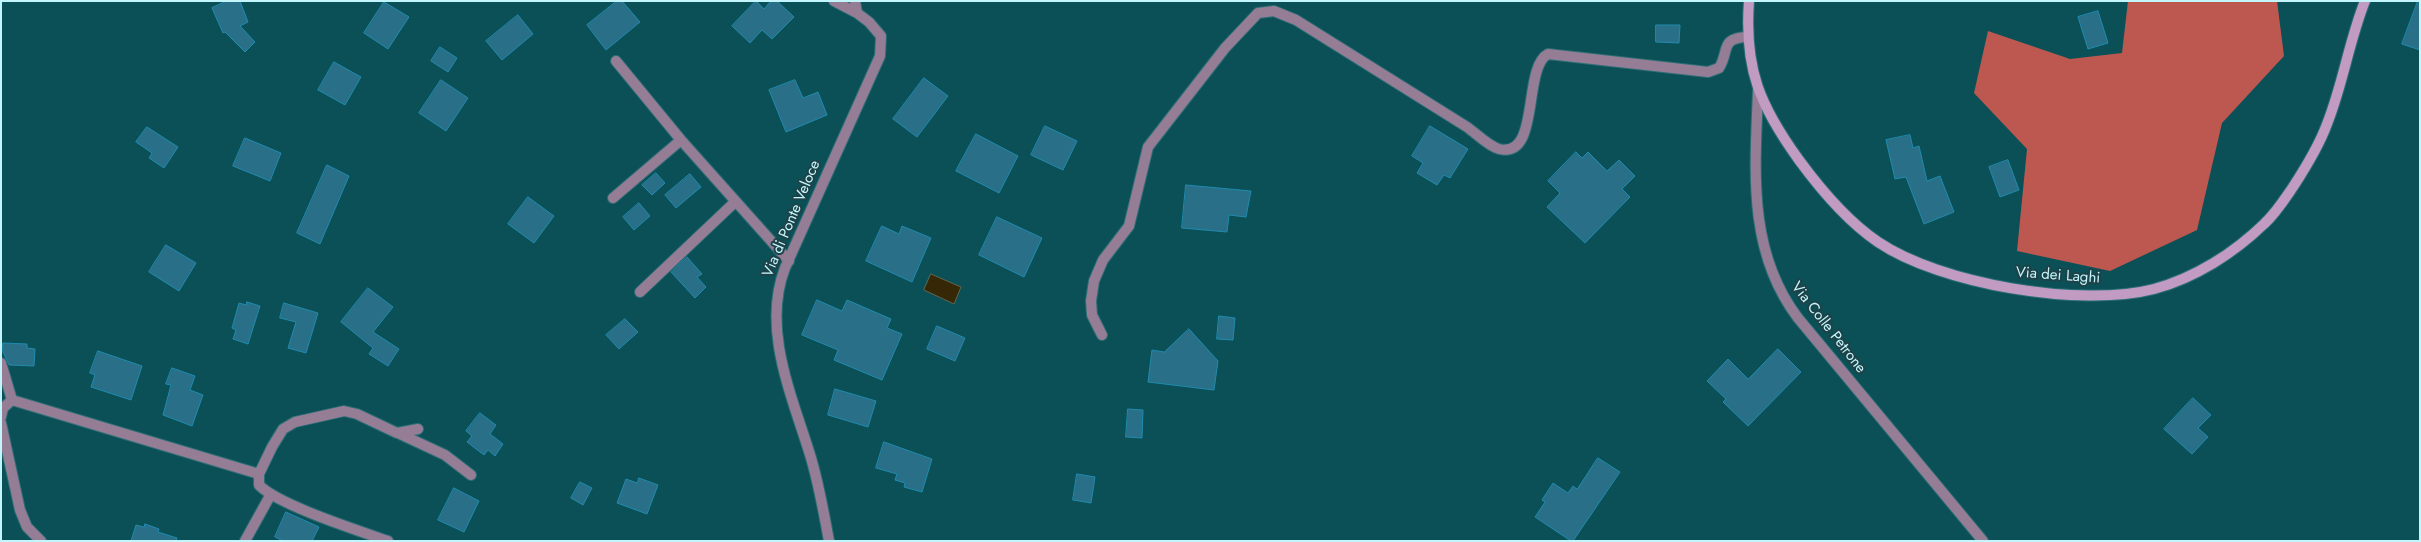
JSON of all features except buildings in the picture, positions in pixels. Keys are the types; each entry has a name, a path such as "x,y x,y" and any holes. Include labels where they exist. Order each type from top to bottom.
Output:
{"main road":[{"name":"Via dei Laghi","path":"1749,1 1748,37 1758,90 1777,129 1831,200 1865,232 1895,252 1917,263 1947,273 2008,287 2082,294 2137,292 2174,282 2210,265 2239,246 2275,212 2304,170 2324,132 2365,1"}],"street":[{"path":"838,3 855,1 856,13"},
{"name":"Via di Ponte Veloce","path":"829,541 814,472 781,357 777,335 777,301 788,261 880,56 880,36 869,22 838,3"},
{"path":"1102,334 1092,315 1091,301 1094,281 1103,260 1129,226 1148,148 1225,48 1258,12 1274,11 1296,20 1467,127 1493,147 1505,150 1516,146 1524,135 1537,66 1543,56 1548,54 1708,72 1720,68 1726,47 1730,42 1748,37"},
{"path":"616,61 735,202 788,261"},
{"name":"Via Colle Petrone","path":"1758,90 1755,173 1757,212 1767,260 1777,286 1798,318 1983,541"},
{"path":"613,198 682,140"},
{"path":"640,292 735,202"},
{"path":"1,364 12,400"},
{"path":"1,416 4,408 12,400"},
{"path":"12,400 259,474"},
{"path":"388,541 271,494 259,485 259,474 280,433 295,422 336,412 351,412 445,455 471,476"},
{"path":"1,423 20,510 27,527 40,541"},
{"path":"397,433 418,429"},
{"path":"245,541 271,494"}],"shaded area":[{"path":"2128,1 2277,1 2284,56 2222,123 2197,230 2110,271 2017,251 2027,149 1974,93 1988,31 2070,59 2122,53"},
{"path":"931,274 961,287 954,304 924,290"}]}
